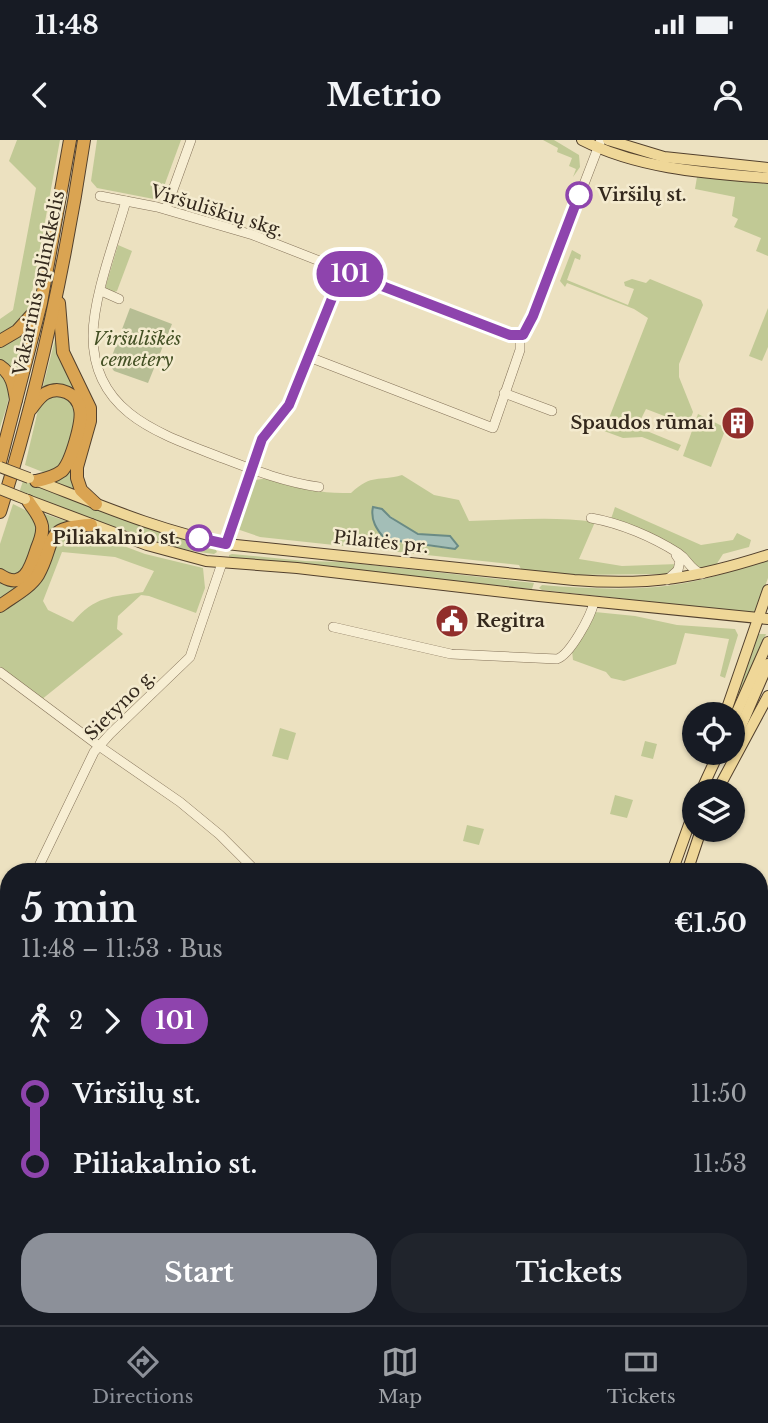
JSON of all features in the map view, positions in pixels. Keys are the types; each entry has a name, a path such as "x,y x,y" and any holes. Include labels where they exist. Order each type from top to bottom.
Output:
{"highway":[{"name":"Vakarinis aplinkkelis","path":"0,465 41,303 70,140"},
{"name":"Vakarinis aplinkkelis","path":"0,512 28,412 58,286 84,140"},
{"path":"58,286 63,352 90,408 90,421 77,467 77,478 81,490 96,504"},
{"path":"0,341 18,331 41,303"},
{"path":"0,366 8,373 13,384 17,404"},
{"path":"28,412 47,392 60,390 75,399 81,413 71,457 66,467 57,474 33,479"},
{"path":"0,575 8,580 18,579 26,575 31,567 42,530 39,517 27,500"},
{"path":"0,606 38,575 48,545 55,535 68,526 91,524"}],"main road":[{"path":"582,140 600,144 628,158 671,167 768,178"},
{"path":"608,140 664,157 768,167"},
{"name":"Pilaitės pr.","path":"0,465 175,533 226,544 617,583 666,581 703,574 768,555"},
{"name":"Pilaitės pr.","path":"0,489 159,549 197,559 763,618"},
{"path":"222,563 226,544"},
{"path":"539,596 535,586 539,580 546,577"},
{"path":"730,702 763,618 768,590"},
{"path":"745,724 761,696 768,642"},
{"path":"722,779 761,696 768,664"},
{"path":"745,710 761,696"},
{"path":"675,863 683,842"},
{"path":"690,863 697,842"}],"street":[{"path":"166,209 191,140"},
{"path":"309,357 493,428 520,350 520,336 529,327 600,144"},
{"name":"Viršuliškių skg.","path":"100,195 166,209 253,235 495,330 520,336"},
{"path":"126,201 93,328 95,358 106,386 120,405 149,429 251,469 287,481 319,487"},
{"path":"226,544 262,439 285,412 343,271"},
{"path":"101,291 119,299"},
{"path":"504,393 552,411"},
{"path":"591,518 611,523 670,549 681,555 693,570 703,574"},
{"path":"666,581 680,565 670,549"},
{"name":"Sietyno g.","path":"40,863 86,767 99,746 188,660 222,563"},
{"path":"333,627 451,654 557,660 564,656 582,629 594,602"},
{"path":"0,672 180,802 220,835 248,863"}],"green space":[{"path":"17,140 60,140 30,303 22,321 0,335 0,319 13,310 36,188 9,161"},
{"path":"97,140 181,140 159,200 97,188 91,181"},
{"path":"543,140 554,140 579,155 580,167 573,177 576,169 569,166 572,158 557,152 558,148"},
{"path":"697,177 768,184 768,256 756,251 761,238 734,227 738,219 732,216 735,197 695,189"},
{"path":"118,245 132,251 117,291 112,293 106,289 106,285"},
{"path":"572,250 581,255 580,260 575,258 567,280 628,305 634,289 625,286 624,282 632,279 646,283 650,279 701,300 703,305 679,364 679,377 693,412 688,425 646,409 637,427 681,445 678,451 642,437 623,438 604,431 648,318 634,309 567,283 565,287 560,281"},
{"name":"Viršuliškės cemetery","path":"130,308 172,324 148,383 114,371 109,364"},
{"path":"768,308 768,347 762,361 749,356"},
{"path":"27,327 15,376 0,361 0,346"},
{"path":"56,336 84,402 77,491 50,482 57,479 83,404 42,390"},
{"path":"0,370 9,390 0,428"},
{"path":"66,395 77,410 64,464 48,474 25,465 39,406 47,396"},
{"path":"698,414 726,428 711,467 683,456"},
{"path":"402,475 434,495 459,500 469,521 548,519 595,522 579,559 622,566 678,564 671,573 666,574 563,575 522,571 519,565 260,537 234,528 253,481 269,479 318,491 351,493 370,480","holes":["378,507 407,528 450,549 428,546 372,517"]},
{"path":"23,481 140,524 213,545 217,552 202,553 168,545 45,503 19,493"},
{"path":"13,504 27,511 39,528 28,567 14,577 0,571 0,544"},
{"path":"615,507 701,545 733,540 737,533 751,540 749,547 723,554 716,565 700,570 611,519"},
{"path":"42,513 69,522 33,575 0,601 0,581 27,578"},
{"path":"81,530 145,554 203,568 205,588 196,613 141,595 118,616 117,629 123,634 41,700 0,667 0,610 60,535","holes":["62,552 115,557 154,571 143,592 96,602 73,622 48,610 43,601"]},
{"path":"232,554 344,562 534,583 532,589 229,558"},
{"path":"768,559 768,578 755,613 539,588 542,585 619,589 657,587 714,577"},
{"path":"595,612 635,616 677,625 735,629 738,635 725,678 720,676 729,639 685,633 676,664 624,681 611,678 606,672 573,660 572,651"},
{"path":"756,634 766,634 737,702 733,702"},
{"path":"280,728 296,733 288,760 272,756"},
{"path":"645,741 657,744 653,759 641,756"},
{"path":"615,795 633,800 627,818 610,814"},
{"path":"467,825 484,829 479,845 463,841"}],"water":[{"path":"373,507 382,509 418,534 450,536 458,546 455,549 385,539 372,516"}],"bus line":[{"name":"101","path":"199,538 226,544 262,439 289,405 343,271 510,335 523,335 533,316 579,195"}],"place":[{"name":"Viršilų st.","path":"579,195"},
{"name":"Spaudos rūmai","path":"738,423"},
{"name":"Piliakalnio st.","path":"199,538"},
{"name":"Regitra","path":"452,621"}]}
